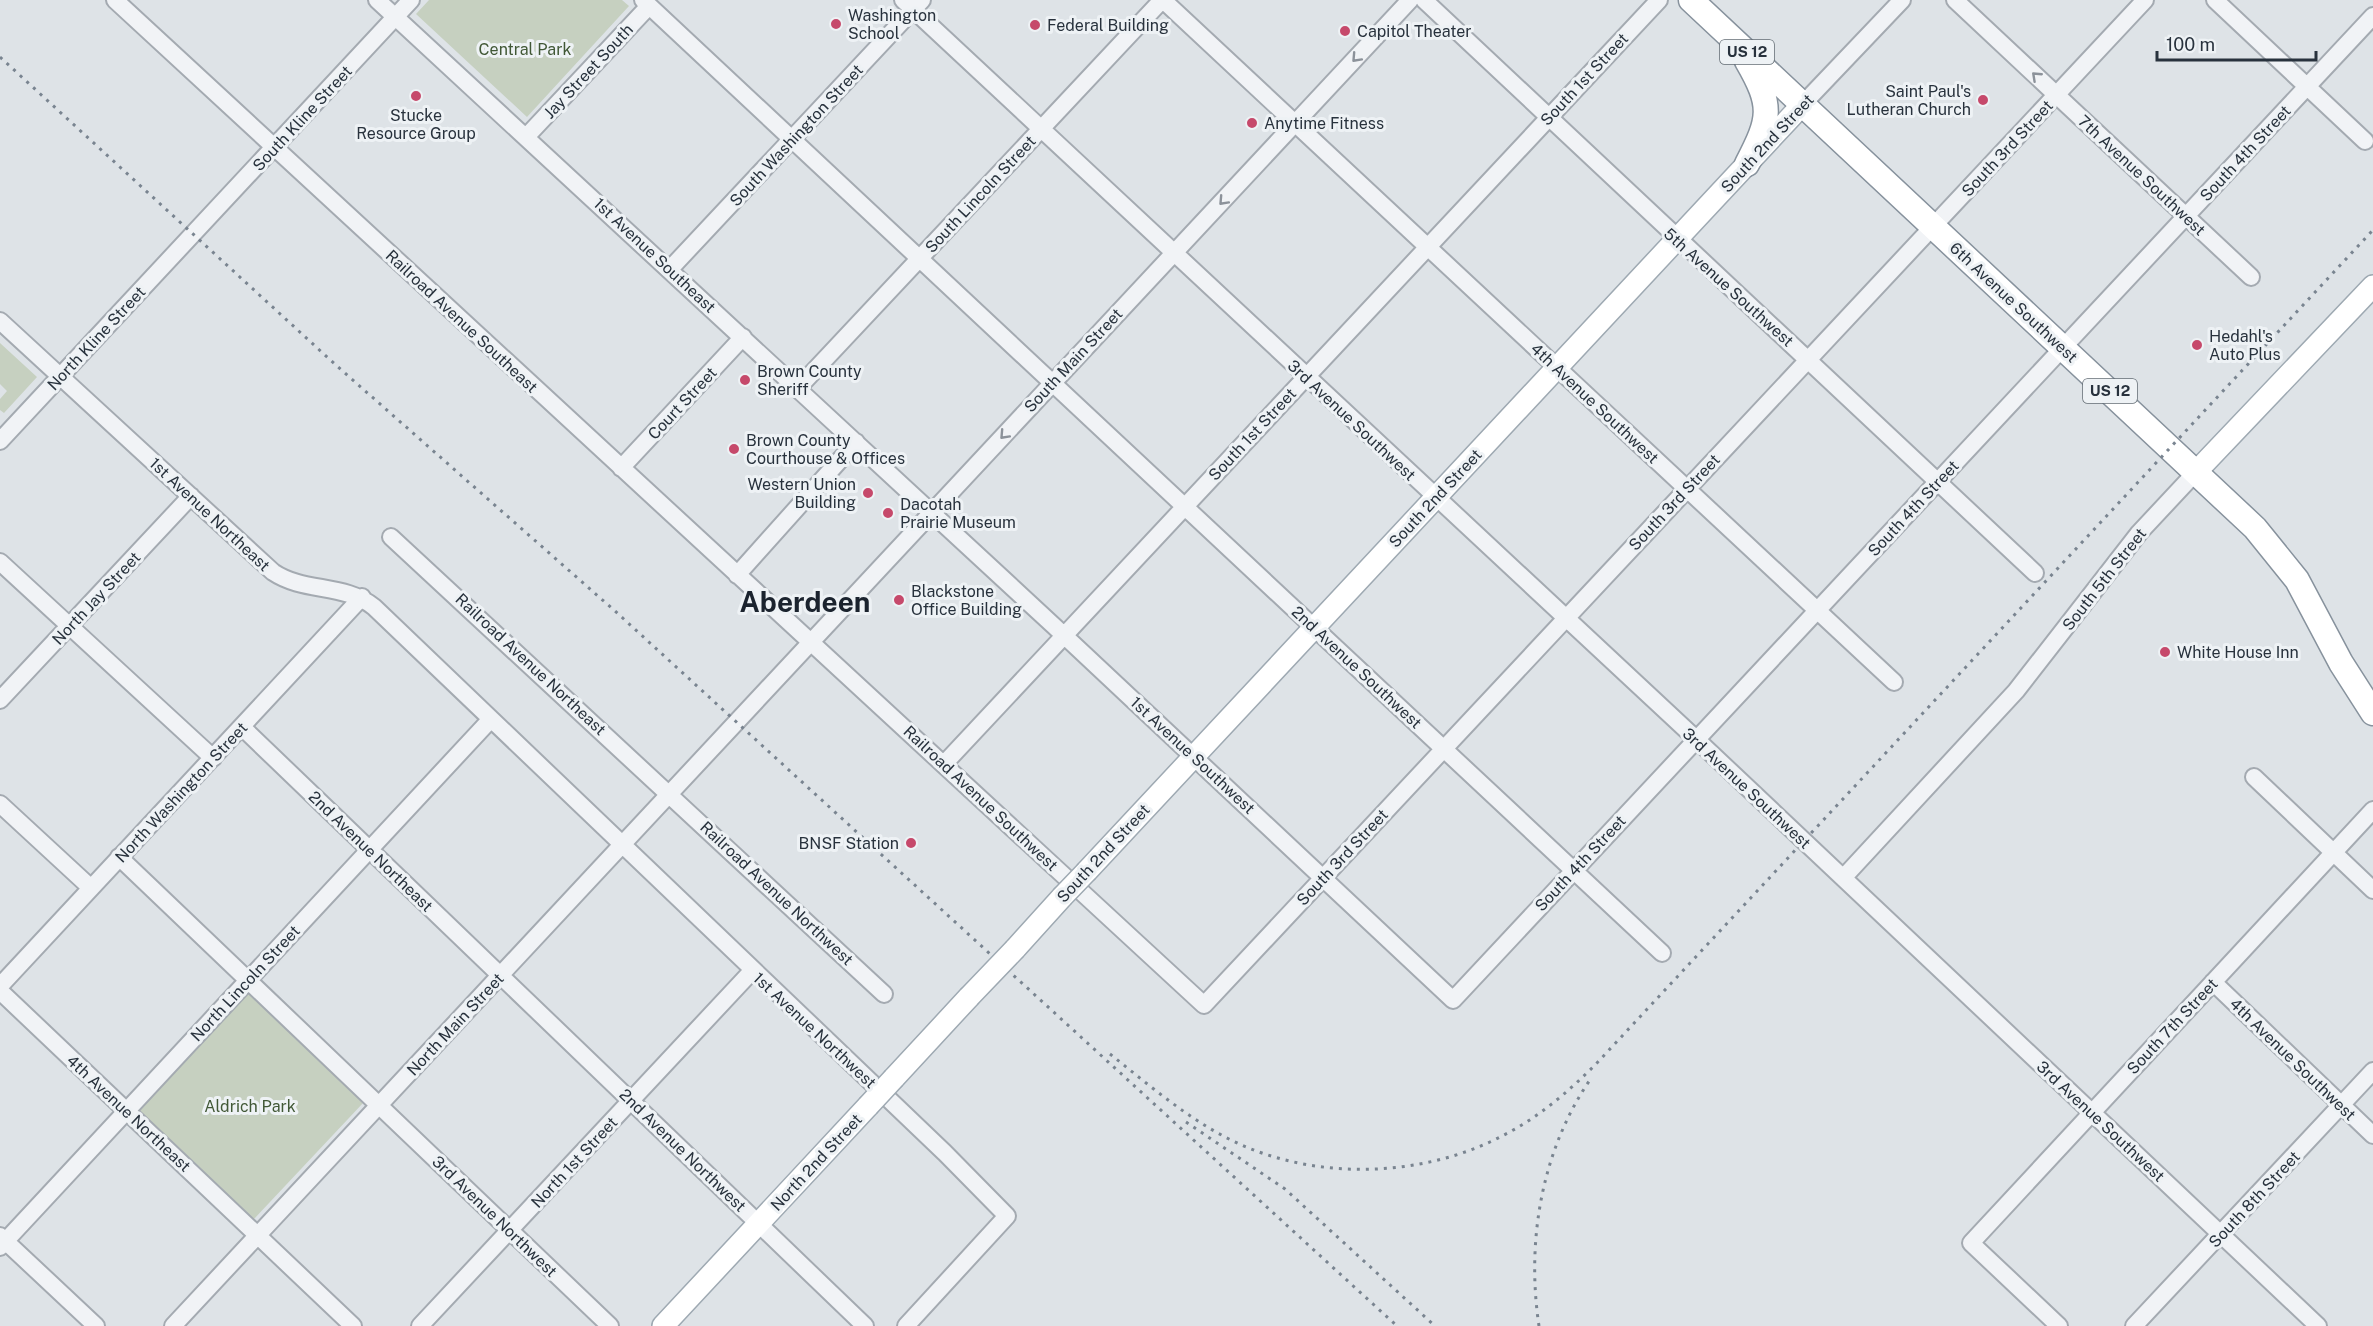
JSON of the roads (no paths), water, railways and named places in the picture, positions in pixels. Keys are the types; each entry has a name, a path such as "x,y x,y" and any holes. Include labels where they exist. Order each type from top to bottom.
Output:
{"highway":[{"name":"6th Avenue Southwest","path":"1690,0 2254,528 2285,563 2308,598 2342,663 2373,713"},
{"path":"1737,43 1757,78 1767,109 1764,128 1748,164"}],"main road":[{"name":"South 2nd Street","path":"969,997 1802,105"},
{"name":"South 5th Street","path":"2196,472 2373,286"},
{"name":"North 2nd Street","path":"663,1326 969,997"}],"street":[{"name":"Railroad Avenue Southeast","path":"115,0 811,642"},
{"name":"1st Avenue Southeast","path":"377,0 932,512"},
{"name":"South Kline Street","path":"192,235 411,0"},
{"name":"4th Avenue Southwest","path":"1162,0 1894,682"},
{"name":"South Lincoln Street","path":"798,388 1162,0"},
{"name":"South Main Street","path":"736,721 1410,0"},
{"name":"5th Avenue Southwest","path":"1424,0 2035,573"},
{"name":"South 1st Street","path":"944,764 1659,0"},
{"name":"South 2nd Street","path":"1802,105 1902,0"},
{"name":"7th Avenue Southwest","path":"1955,0 2251,277"},
{"name":"South 3rd Street","path":"1204,1005 2145,0"},
{"path":"2215,0 2365,141"},
{"name":"Jay Street South","path":"526,136 646,3"},
{"name":"2nd Avenue Southwest","path":"646,3 1662,952"},
{"name":"3rd Avenue Southwest","path":"913,3 1041,129 1696,739 2318,1326"},
{"name":"South Washington Street","path":"670,269 793,138 913,3"},
{"name":"South 4th Street","path":"1453,1000 2373,16"},
{"name":"North Kline Street","path":"0,441 192,235"},
{"name":"1st Avenue Northeast","path":"0,321 281,578 338,589 362,597 621,844"},
{"name":"Court Street","path":"621,468 743,338"},
{"path":"737,575 856,442"},
{"name":"South 5th Street","path":"1843,878 2016,691 2139,533 2196,472"},
{"name":"North Jay Street","path":"0,700 191,496"},
{"name":"1st Avenue Southwest","path":"932,512 1453,1000"},
{"name":"Railroad Avenue Northeast","path":"392,537 669,793"},
{"path":"0,562 213,758"},
{"name":"North Washington Street","path":"0,988 362,597"},
{"name":"Railroad Avenue Southwest","path":"811,642 1204,1005"},
{"name":"North Lincoln Street","path":"2,1241 491,719"},
{"name":"North Main Street","path":"173,1326 736,721"},
{"name":"2nd Avenue Northeast","path":"242,727 500,974"},
{"path":"2253,777 2373,890"},
{"name":"Railroad Avenue Northwest","path":"669,793 884,994"},
{"path":"0,804 91,888"},
{"name":"South 7th Street","path":"2059,1326 1971,1243 2373,810"},
{"name":"1st Avenue Northwest","path":"621,844 945,1153 1007,1216 906,1326"},
{"name":"3rd Avenue Northwest","path":"119,857 610,1326"},
{"name":"North 1st Street","path":"420,1326 752,971"},
{"name":"2nd Avenue Northwest","path":"500,974 865,1326"},
{"name":"4th Avenue Southwest","path":"2213,982 2373,1135"},
{"name":"4th Avenue Northeast","path":"0,988 353,1326"},
{"name":"South 8th Street","path":"2134,1326 2373,1071"},
{"path":"2,1241 96,1326"}],"railway":[{"path":"0,57 338,367 615,611 1397,1326"},
{"path":"1110,1054 1169,1101 1216,1132 1265,1154 1298,1163 1333,1168 1403,1167 1471,1150 1528,1121 1596,1064 2373,230"},
{"path":"1539,1326 1535,1294 1535,1261 1542,1196 1561,1134 1592,1077"},
{"path":"1186,1122 1285,1189 1435,1326"}],"place":[{"name":"Washington School","path":"836,24"},
{"name":"Federal Building","path":"1035,25"},
{"name":"Capitol Theater","path":"1345,31"},
{"name":"Stucke Resource Group","path":"416,96"},
{"name":"Saint Paul's Lutheran Church","path":"1983,100"},
{"name":"Anytime Fitness","path":"1252,123"},
{"name":"Hedahl's Auto Plus","path":"2197,345"},
{"name":"Brown County Sheriff","path":"745,380"},
{"name":"Brown County Courthouse & Offices","path":"734,449"},
{"name":"Western Union Building","path":"868,493"},
{"name":"Dacotah Prairie Museum","path":"888,513"},
{"name":"Blackstone Office Building","path":"899,600"},
{"name":"White House Inn","path":"2165,652"},
{"name":"BNSF Station","path":"911,843"}],"district":[{"name":"Aberdeen","path":"805,602"}],"park label":[{"name":"Central Park","path":"525,49"},
{"name":"Aldrich Park","path":"250,1106"}]}
